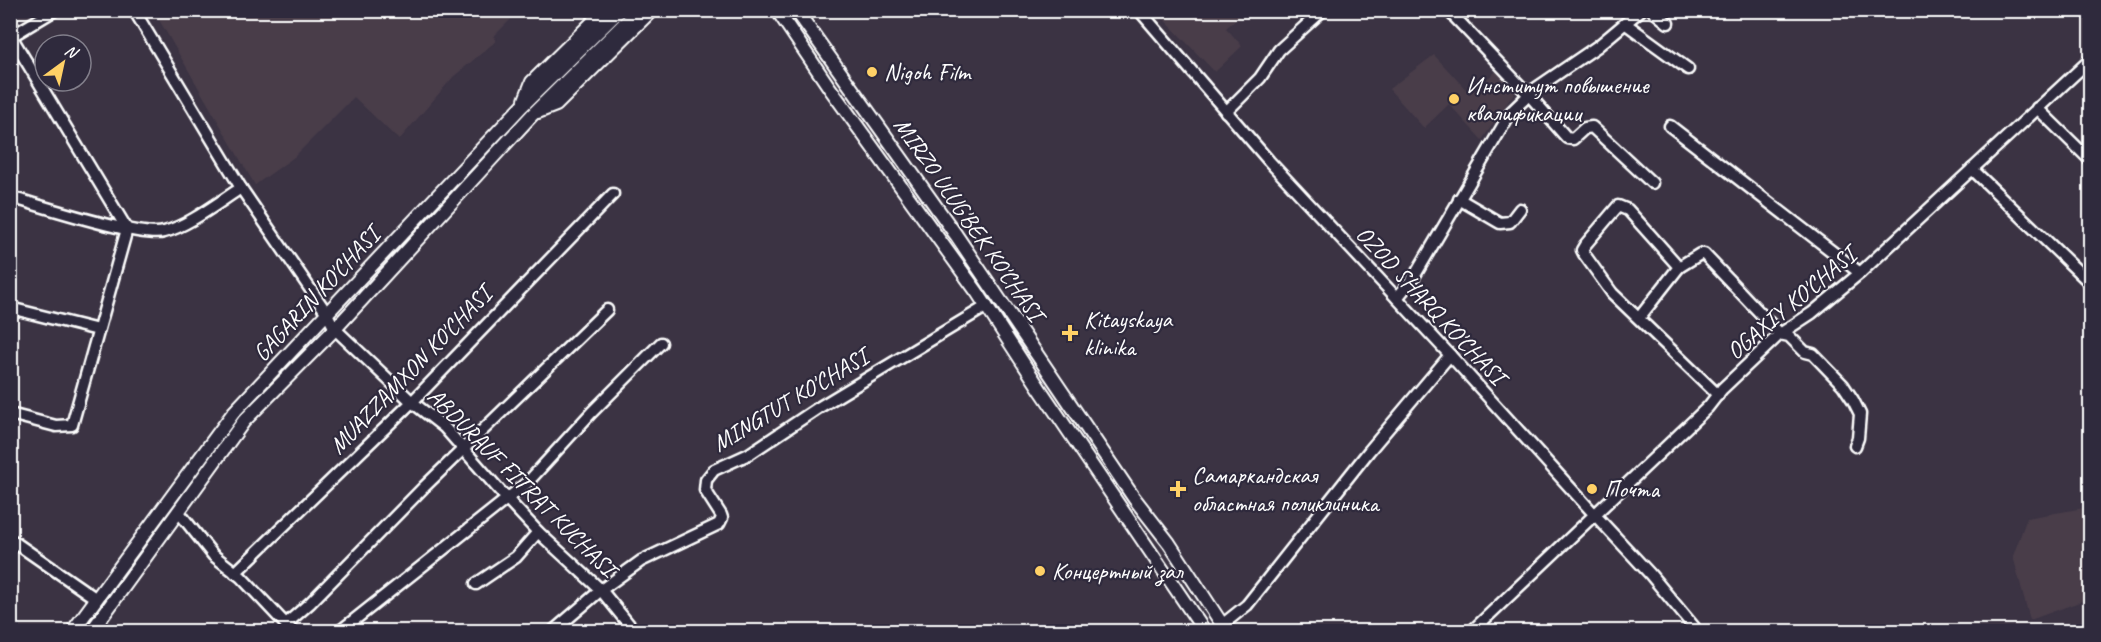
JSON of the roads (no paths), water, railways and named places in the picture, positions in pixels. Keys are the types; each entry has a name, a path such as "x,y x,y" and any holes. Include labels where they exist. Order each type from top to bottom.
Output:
{"main road":[{"path":"522,106 532,82 605,10"},
{"name":"GAGARIN KO'CHASI","path":"72,632 234,412 522,106 620,10"},
{"name":"GAGARIN KO'CHASI","path":"91,632 244,421 335,329 532,115 638,10"},
{"path":"532,115 556,105 652,10"},
{"name":"MIRZO ULUG'BEK KO'CHASI","path":"777,10 987,306 1205,632"},
{"name":"MIRZO ULUG'BEK KO'CHASI","path":"796,10 956,235 1225,628"}],"street":[{"path":"10,414 56,426 72,425 127,229 11,37 56,10"},
{"name":"ABDURAUF FITRAT KUCHASI","path":"134,10 241,188 326,312 335,329 412,402 444,428 538,532 601,590 635,632"},
{"name":"OZOD SHARQ KO'CHASI","path":"1139,10 1226,112 1643,565 1694,629"},
{"path":"1226,112 1260,78 1279,50 1323,10"},
{"path":"1448,10 1529,95 1566,138 1573,139 1585,128 1592,128 1652,183"},
{"path":"1397,298 1414,277 1511,112 1529,95 1626,24 1641,10"},
{"path":"1652,10 1668,23"},
{"path":"1626,24 1688,69"},
{"name":"OGAXIY KO'CHASI","path":"1471,632 1708,408 1779,334 1812,313 1860,273 2091,60"},
{"path":"2037,108 2091,160"},
{"path":"1670,126 1860,273"},
{"path":"1972,169 2091,283"},
{"path":"10,197 127,229 162,233 176,228 241,188"},
{"name":"MUAZZAMXON KO'CHASI","path":"236,573 412,402 613,194"},
{"path":"1459,199 1500,223 1510,222 1520,208"},
{"path":"1679,267 1623,206 1618,206 1582,250 1612,293 1718,395"},
{"path":"1639,318 1679,267 1700,254 1704,255 1779,334 1789,336 1805,352 1813,354 1843,385 1860,414 1855,446"},
{"name":"MINGTUT KO'CHASI","path":"552,632 601,590 641,561 719,524 721,515 705,490 706,480 714,470 749,454 818,408 987,306"},
{"path":"10,308 98,330"},
{"path":"178,511 213,555 236,573 290,628 310,603 424,487 607,310"},
{"path":"339,632 527,483 624,378 661,343"},
{"path":"1225,628 1247,605 1369,450 1450,355"},
{"path":"476,584 516,557 538,532"},
{"path":"10,539 95,598"}],"place":[{"name":"Nigoh Film","path":"872,72"},
{"name":"Институт повышение квалификации","path":"1454,99"},
{"name":"Kitayskaya klinika","path":"1070,333"},
{"name":"Самаркандская областная поликлиника","path":"1178,489"},
{"name":"Почта","path":"1592,489"},
{"name":"Концертный зал","path":"1040,571"}]}
